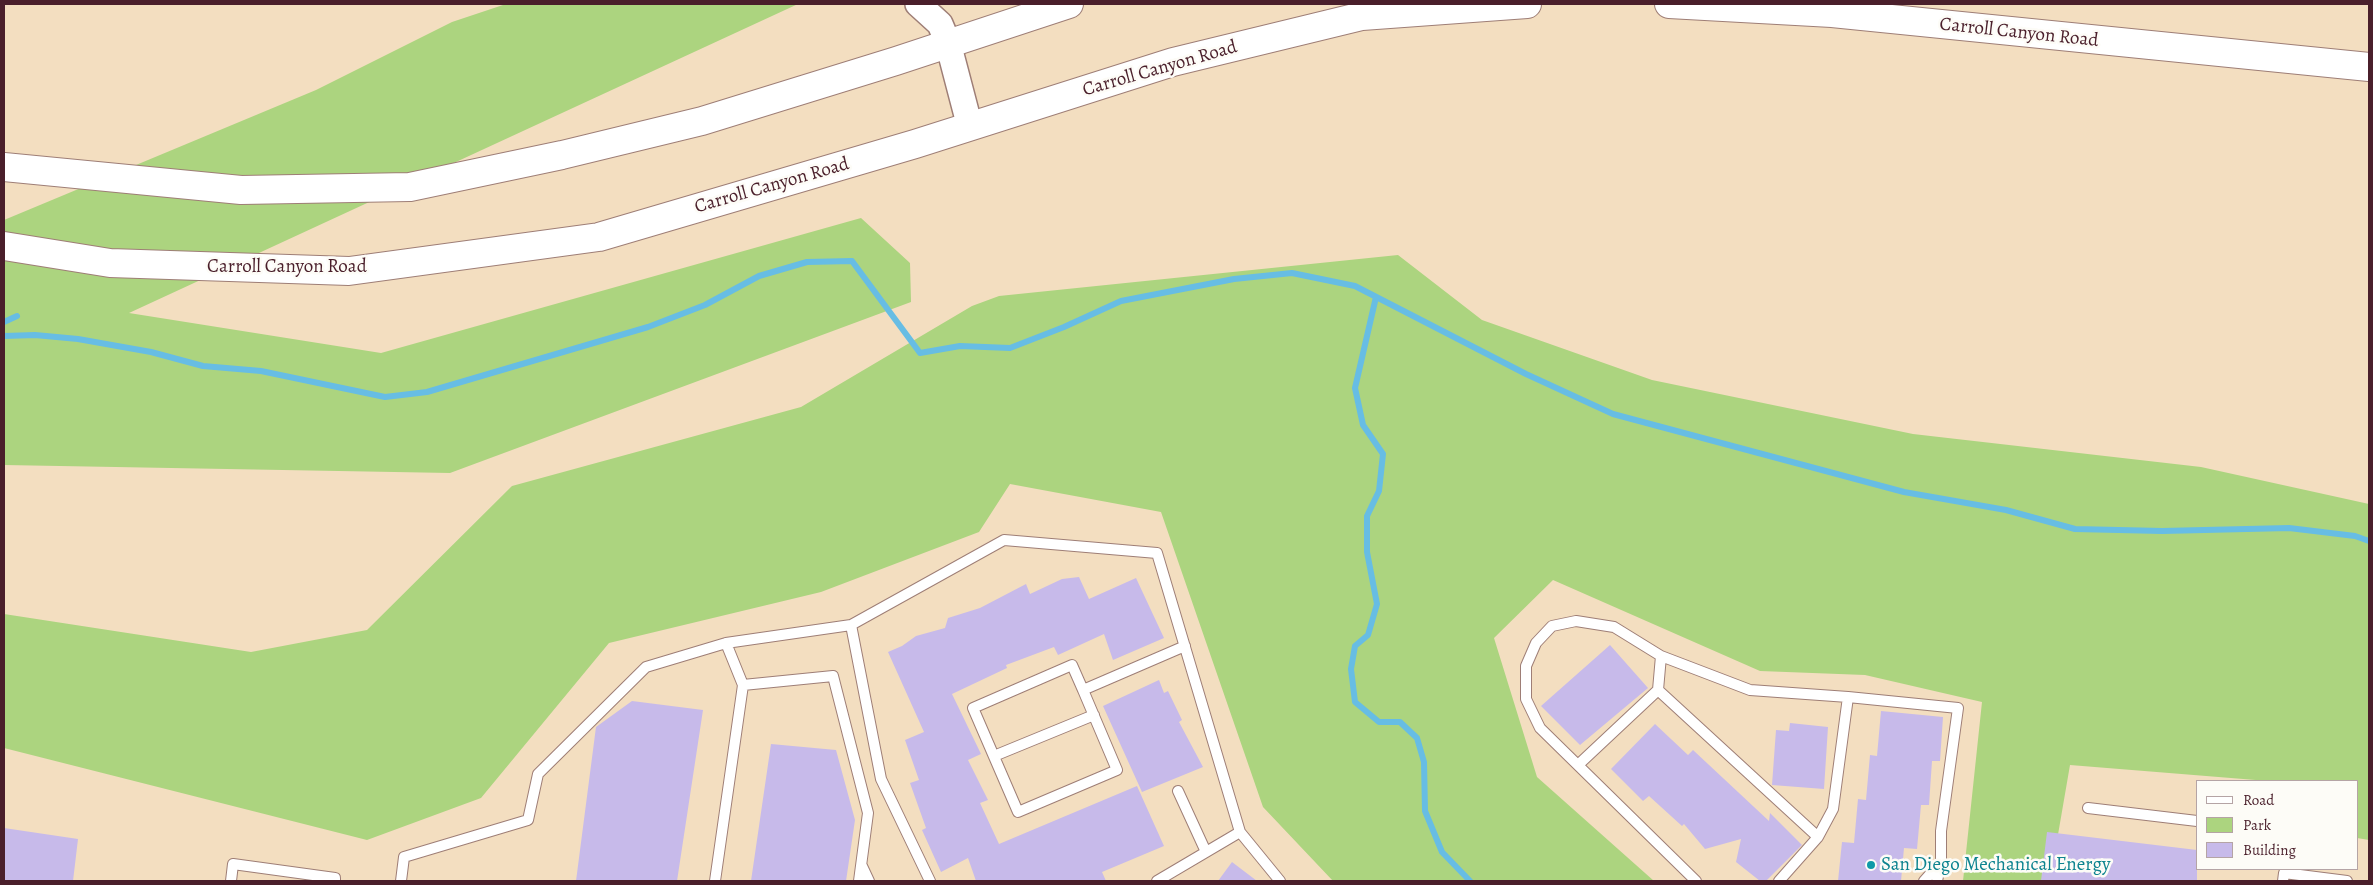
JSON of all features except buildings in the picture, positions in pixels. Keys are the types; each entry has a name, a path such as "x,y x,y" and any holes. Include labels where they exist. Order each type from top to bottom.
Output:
{"main road":[{"path":"4,167 241,190 410,186 562,155 702,121 944,24 1069,4"},
{"name":"Carroll Canyon Road","path":"4,246 110,263 349,271 599,237 970,127 1173,62 1362,16 1527,4"},
{"name":"Carroll Canyon Road","path":"1669,4 1832,13 2369,67"},
{"path":"4,156 43,172"}],"street":[{"path":"918,4 944,24 970,127"}],"lane":[{"path":"401,881 404,857 528,820 538,774 646,667 726,643 851,625 1004,540 1158,553 1240,832 1280,881"},
{"path":"1696,881 1540,728 1526,699 1526,666 1536,643 1552,626 1576,621 1614,627 1661,656 1750,690 1958,708 1941,831 1941,862 1937,881"},
{"path":"851,625 881,779 930,881"},
{"path":"715,881 743,685 726,643"},
{"path":"1083,690 1185,646"},
{"path":"1578,765 1658,690 1661,656"},
{"path":"1072,665 1083,690 1117,770 1018,812 973,708 1072,665"},
{"path":"743,685 833,676 868,813 859,881"},
{"path":"1658,690 1818,837"},
{"path":"1779,881 1818,837 1833,809 1848,697"},
{"path":"994,756 1094,715"},
{"path":"1178,791 1206,852"},
{"path":"2088,808 2196,821"},
{"path":"1157,881 1240,832"},
{"path":"1924,881 1941,862"},
{"path":"231,881 233,864 335,878 335,881"},
{"path":"861,865 869,881"},
{"path":"2283,874 2347,881"}],"green space":[{"path":"506,4 798,4 129,313 381,353 861,218 910,263 911,302 450,473 4,465 4,220 316,90 452,22"},
{"path":"1398,255 1482,320 1652,380 1913,434 2201,467 2369,504 2369,840 2358,838 2358,780 2256,780 2070,765 2050,881 1963,881 1982,702 1865,675 1760,671 1553,580 1494,638 1537,777 1654,881 1333,881 1263,807 1161,512 1010,484 979,532 821,592 609,643 481,798 367,840 4,748 4,614 251,652 367,630 512,486 801,407 972,306 999,296"}],"waterway":[{"path":"4,336 35,335 78,339 151,352 203,366 261,371 385,397 427,392 648,327 705,305 759,276 807,262 852,261 920,353 960,346 1010,348 1064,327 1121,301 1234,279 1292,273 1355,286 1526,374 1613,414 1904,492 2006,510 2075,529 2162,531 2289,528 2355,536 2369,541"},
{"path":"1376,297 1355,388 1363,425 1383,454 1379,491 1367,516 1367,552 1377,604 1368,635 1355,646 1351,669 1355,702 1379,722 1400,722 1417,738 1424,762 1425,811 1442,852 1470,881"},
{"path":"4,322 17,316"}],"place":[{"name":"San Diego Mechanical Energy","path":"1871,865"}]}
